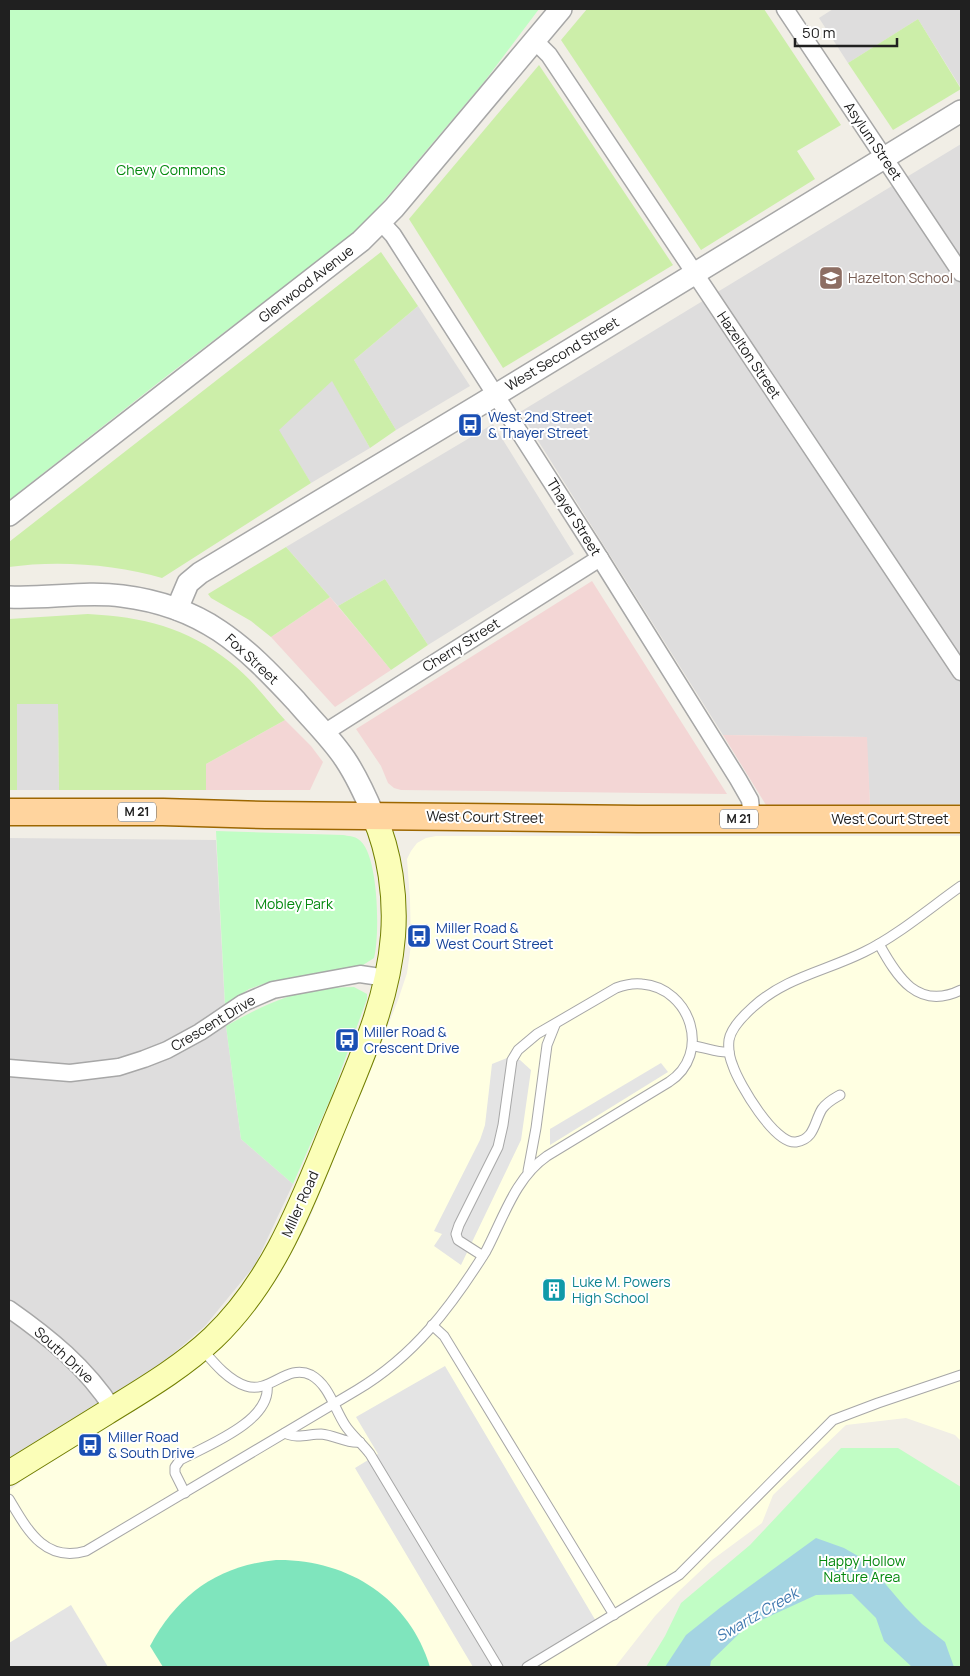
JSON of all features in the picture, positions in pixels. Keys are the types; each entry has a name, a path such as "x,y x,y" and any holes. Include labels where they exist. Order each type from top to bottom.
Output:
{"main road":[{"name":"West Court Street","path":"9,812 752,819 961,819"},
{"name":"Miller Road","path":"9,1473 171,1372 222,1328 247,1300 268,1270 289,1232 364,1051 379,1010 387,978 393,936 392,890 385,848 374,816"}],"street":[{"name":"Glenwood Avenue","path":"9,515 341,258 381,222 561,9"},
{"name":"Asylum Street","path":"785,9 961,273"},
{"name":"Hazelton Street","path":"534,40 549,55 961,672"},
{"name":"West Second Street","path":"177,609 185,587 197,575 961,110"},
{"name":"Thayer Street","path":"381,222 393,235 496,394 746,791 751,804 752,819"},
{"name":"Cherry Street","path":"324,733 600,558"},
{"name":"Fox Street","path":"9,597 107,594 143,600 177,609 216,628 244,648 261,664 324,733 350,768 374,816"},
{"name":"Crescent Drive","path":"9,1068 70,1073 119,1066 144,1060 167,1050 194,1036 243,1003 273,990 360,974 387,978"},
{"name":"South Drive","path":"9,1309 40,1331 73,1360 94,1383 113,1409"}],"lane":[{"path":"840,1095 829,1102 823,1109 815,1128 806,1138 794,1142 786,1141 777,1133 751,1101 734,1070 729,1052 729,1039 752,1008 770,994 792,981 844,962 879,944 961,886"},
{"path":"879,944 900,978 915,990 929,995 940,996 950,995 961,990"},
{"path":"9,1499 31,1534 40,1542 56,1551 72,1554 82,1553 92,1549 334,1404 389,1369 407,1354 432,1326 483,1256 527,1174 538,1162 673,1080 684,1066 692,1046 692,1030 686,1014 666,992 650,985 634,984 616,988 528,1040 518,1050 512,1060 504,1120 498,1147 457,1231 458,1240 483,1256"},
{"path":"527,1174 534,1141 546,1045 551,1030 559,1021"},
{"path":"692,1046 729,1052"},
{"path":"432,1326 444,1336 614,1615"},
{"path":"201,1348 217,1366 240,1383 250,1387 267,1385 288,1374 304,1373 320,1382 345,1425 370,1454 498,1667"},
{"path":"527,1667 673,1580 834,1420 961,1375"},
{"path":"185,1493 175,1473 177,1463 252,1419 261,1408 266,1396 267,1385"},
{"path":"285,1433 292,1436 326,1434 350,1442 360,1442"}],"shaded area":[{"path":"833,9 961,9 961,88 918,19 848,63 819,18"},
{"path":"961,144 961,804 870,805 866,737 723,735 520,412"},
{"path":"418,306 470,386 396,430 354,360"},
{"path":"332,380 370,448 311,483 278,430"},
{"path":"493,424 574,554 428,645 385,579 338,606 286,547"},
{"path":"592,581 727,794 401,790 394,788 388,783 381,766 356,729"},
{"path":"330,597 391,670 335,707 271,637"},
{"path":"17,704 58,704 59,790 17,790"},
{"path":"285,720 311,746 323,762 310,790 206,790 206,764"},
{"path":"723,735 867,737 870,805 766,805"},
{"path":"436,836 961,836 961,1441 955,1435 906,1418 846,1425 773,1495 762,1523 712,1560 678,1592 655,1616 615,1667 9,1667 9,1491 24,1479 137,1409 191,1372 219,1349 245,1322 279,1276 308,1222 372,1066 407,973 411,945 407,859 417,843 426,838"},
{"path":"9,838 216,840 226,1026 241,1139 293,1184 255,1265 205,1326 159,1366 9,1460"},
{"path":"507,1058 520,1060 531,1070 521,1140 461,1265 434,1246 442,1234 434,1231 480,1140 485,1125 492,1064"},
{"path":"661,1063 668,1072 550,1145 550,1129"},
{"path":"445,1366 600,1628 533,1667 473,1667 355,1468 378,1454 356,1417"},
{"path":"71,1605 108,1667 9,1667 9,1643"}],"green space":[{"name":"Chevy Commons","path":"9,9 539,9 484,82 366,222 9,500"},
{"path":"587,9 764,9 841,125 797,151 815,179 701,250 561,40"},
{"path":"918,19 961,89 893,130 848,63"},
{"path":"539,65 673,265 503,368 409,219"},
{"path":"381,252 418,306 354,360 396,430 370,448 332,381 279,430 311,483 162,578 126,569 86,565 46,564 9,567 9,542"},
{"path":"286,547 330,597 271,637 251,621 211,598 208,594"},
{"path":"385,579 428,645 391,670 338,606"},
{"path":"88,614 145,621 180,632 197,640 238,668 285,720 206,764 206,790 59,790 58,704 17,704 17,790 9,790 9,619"},
{"name":"Mobley Park","path":"216,831 343,835 358,839 365,847 374,876 377,932 374,958 363,965 266,983 249,989 225,1005"},
{"path":"354,987 367,994 367,999 332,1095 293,1184 241,1139 226,1026 282,999 307,991"},
{"name":"Happy Hollow Nature Area","path":"841,1448 898,1448 961,1487 961,1667 646,1667 665,1636 681,1603 750,1545"},
{"path":"276,1560 302,1561 327,1567 351,1575 372,1587 391,1603 407,1621 420,1643 430,1667 163,1667 150,1646 173,1611 202,1586 218,1576 255,1563"}],"water":[{"name":"Swartz Creek","path":"816,1538 844,1548 865,1560 905,1607 922,1624 945,1642 954,1667 912,1667 884,1641 876,1618 852,1594 816,1595 746,1627 711,1661 710,1667 665,1667 686,1635 721,1607"}],"place":[{"name":"Hazelton School","path":"831,278"},
{"name":"West 2nd Street & Thayer Street","path":"470,425"},
{"name":"Miller Road & West Court Street","path":"419,936"},
{"name":"Miller Road & Crescent Drive","path":"347,1040"},
{"name":"Luke M. Powers High School","path":"554,1290"},
{"name":"Miller Road & South Drive","path":"90,1445"}]}
